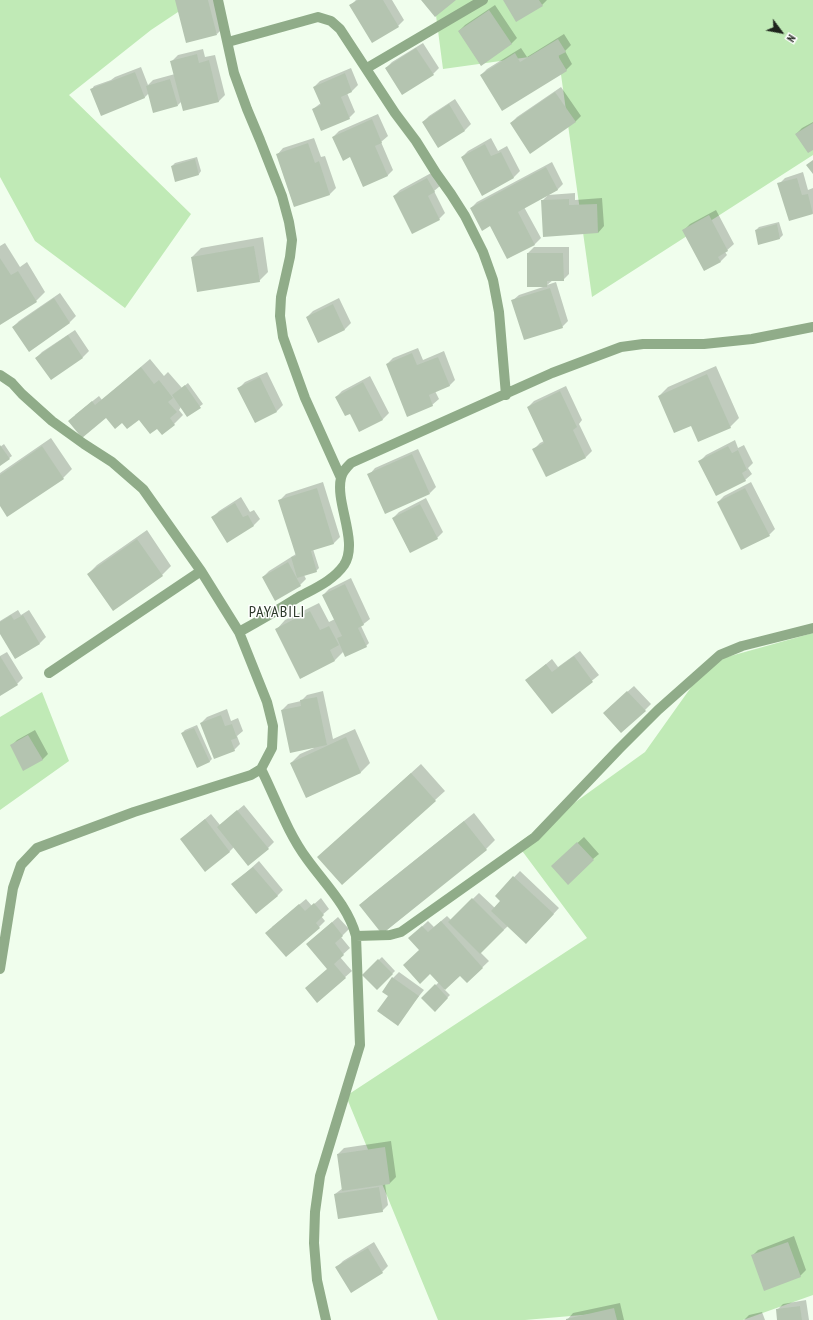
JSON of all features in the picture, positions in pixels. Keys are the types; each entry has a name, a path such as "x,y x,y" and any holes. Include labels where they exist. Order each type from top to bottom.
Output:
{"street":[{"path":"218,0 234,73 282,196 289,222 292,240 290,257 281,298 280,316 283,337 305,398 341,478"},
{"path":"366,68 483,0"},
{"path":"228,42 318,17 331,20 340,29 395,113 416,141 451,194 465,216 483,252 492,280 499,312 506,394"},
{"path":"239,632 332,578 344,564 349,552 348,533 340,487 344,470 350,463 552,373 621,347 644,344 718,343 752,339 813,327"},
{"path":"0,375 12,383 52,421 112,462 143,489 200,571 239,632 267,702 273,726 272,748 261,769 251,775 134,812 36,848 21,865 12,888 0,969"},
{"path":"49,673 200,571"},
{"path":"356,936 390,935 401,932 535,837 658,710 720,655 742,646 813,628"},
{"path":"261,769 290,831 307,859 340,902 352,922 356,936 360,1045 320,1176 315,1212 314,1243 317,1280 326,1320"}],"green space":[{"path":"0,0 196,0 151,30 69,95 191,214 125,308 35,241 0,177"},
{"path":"434,0 813,0 813,155 592,297 558,53 443,69"},
{"path":"813,633 813,1295 743,1320 614,1320 605,1313 525,1320 438,1320 346,1096 587,938 517,844 645,752 709,662"},
{"path":"42,692 69,761 0,810 0,717"}],"building":[{"path":"175,0 208,0 217,35 186,43"},
{"path":"358,0 383,0 399,27 372,43 349,5"},
{"path":"421,0 456,0 435,17"},
{"path":"503,0 539,0 543,6 516,22"},
{"path":"489,10 512,44 481,66 458,31"},
{"path":"558,39 566,52 558,56 567,71 502,111 480,75 515,53 520,62"},
{"path":"416,48 434,75 402,95 385,68"},
{"path":"197,54 199,63 209,60 219,102 183,111 170,61"},
{"path":"135,72 145,98 101,116 90,89"},
{"path":"345,73 352,92 341,97 350,119 321,131 312,109 321,105 313,87"},
{"path":"170,79 178,106 153,113 146,86"},
{"path":"555,92 576,122 530,154 510,123"},
{"path":"449,104 465,131 438,148 422,122"},
{"path":"372,119 382,143 375,146 388,176 363,187 350,157 343,161 332,137"},
{"path":"813,123 813,150 808,153 795,134"},
{"path":"308,143 315,163 319,161 330,195 294,207 276,154"},
{"path":"485,144 491,156 501,152 514,178 482,196 461,157"},
{"path":"195,159 199,175 175,182 171,166"},
{"path":"813,160 813,174 806,165"},
{"path":"546,167 558,190 518,212 535,245 507,259 490,226 482,231 470,208"},
{"path":"427,178 435,192 428,196 440,220 412,234 393,196"},
{"path":"797,178 802,195 808,194 813,214 789,221 777,183"},
{"path":"569,199 569,205 597,204 598,233 543,237 541,200"},
{"path":"709,215 728,251 718,257 721,262 704,271 682,230"},
{"path":"777,224 780,239 758,245 755,230"},
{"path":"254,246 260,282 197,292 191,257"},
{"path":"527,253 563,253 564,281 547,281 547,287 527,287"},
{"path":"0,258 11,275 18,271 37,302 0,325"},
{"path":"550,288 563,328 524,340 511,300"},
{"path":"54,298 70,323 29,352 12,327"},
{"path":"333,304 345,330 318,343 306,317"},
{"path":"68,335 83,358 51,380 35,358"},
{"path":"412,353 417,365 438,357 450,386 429,395 433,406 407,417 386,364"},
{"path":"141,367 154,384 159,380 173,398 168,402 177,412 170,418 175,425 162,435 157,429 150,434 139,420 127,429 122,423 115,429 106,418 82,438 68,421 92,401 95,405"},
{"path":"707,374 731,428 698,442 691,426 674,433 658,396"},
{"path":"260,377 277,412 255,423 237,388"},
{"path":"363,382 383,420 359,432 350,414 345,416 335,397"},
{"path":"185,385 201,408 187,417 172,395"},
{"path":"560,391 577,427 573,430 586,458 546,477 532,449 544,443 527,407"},
{"path":"0,445 10,459 0,466"},
{"path":"42,446 64,479 7,517 0,506 0,475"},
{"path":"728,446 732,453 738,450 747,470 742,473 746,481 716,496 698,461"},
{"path":"412,454 430,494 385,514 367,474"},
{"path":"317,488 334,544 311,551 317,572 297,578 291,557 296,556 278,500"},
{"path":"745,488 770,536 741,550 717,502"},
{"path":"235,503 243,517 248,515 254,526 227,543 211,517"},
{"path":"420,504 438,539 410,553 392,518"},
{"path":"137,539 163,576 113,611 87,574"},
{"path":"288,562 301,586 275,601 262,577"},
{"path":"345,584 364,625 358,628 367,647 345,657 337,638 342,636 322,595"},
{"path":"310,611 320,630 329,626 339,645 330,650 335,661 300,679 275,629"},
{"path":"11,615 14,620 23,615 40,644 15,659 0,634 0,622"},
{"path":"0,656 18,685 0,696"},
{"path":"574,656 593,682 552,714 525,680 546,664 552,672"},
{"path":"627,691 646,711 621,733 603,713"},
{"path":"317,697 327,745 290,753 281,710 301,706 300,700"},
{"path":"221,715 225,726 232,724 237,738 231,740 235,751 214,759 200,723"},
{"path":"194,728 210,762 197,768 181,733"},
{"path":"28,735 43,760 23,771 10,745"},
{"path":"346,737 361,773 306,798 290,763"},
{"path":"411,773 436,801 342,885 317,857"},
{"path":"237,810 269,849 248,866 217,827"},
{"path":"205,819 230,852 205,872 180,839"},
{"path":"464,821 487,850 382,934 359,905"},
{"path":"577,842 594,860 568,885 551,866"},
{"path":"253,867 278,896 256,914 231,884"},
{"path":"513,876 554,914 526,944 491,911 500,901 495,896"},
{"path":"472,898 504,930 480,954 448,922"},
{"path":"314,903 324,915 316,923 320,928 286,957 265,933 299,904 305,911"},
{"path":"441,921 483,968 467,983 460,976 445,990 430,974 420,984 403,965 419,950 408,938 422,926 428,932"},
{"path":"332,922 343,936 335,943 344,955 334,964 346,978 317,1003 305,988 327,969 306,944"},
{"path":"378,959 393,974 377,990 362,975"},
{"path":"392,977 419,996 398,1026 377,1011 388,996 382,992"},
{"path":"435,984 448,998 435,1012 421,998"},
{"path":"385,1147 390,1184 342,1191 337,1154"},
{"path":"379,1187 383,1212 338,1219 334,1194"},
{"path":"788,1242 801,1277 764,1291 751,1255"},
{"path":"368,1248 383,1273 351,1293 335,1267"},
{"path":"800,1306 802,1320 777,1320 776,1309"},
{"path":"614,1308 617,1320 566,1320 566,1319"}],"district":[{"name":"PAYABILI","path":"277,612"}]}
